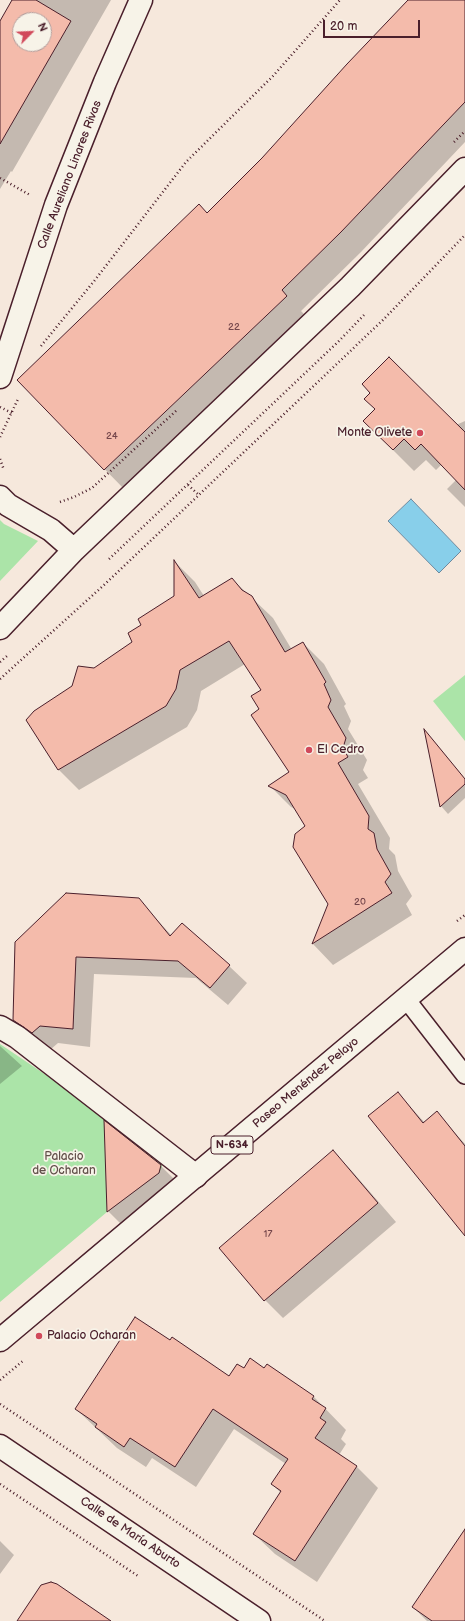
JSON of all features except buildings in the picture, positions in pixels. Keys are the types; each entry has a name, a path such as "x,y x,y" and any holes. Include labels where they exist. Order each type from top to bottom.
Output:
{"main road":[{"name":"Calle Aureliano Linares Rivas","path":"0,377 56,205 105,82 141,0"},
{"path":"0,628 74,550 350,287 465,169"},
{"path":"0,497 8,505 51,530 74,550"},
{"name":"Paseo Menéndez Pelayo","path":"0,1340 465,950"},
{"path":"0,1027 17,1037 196,1176"},
{"name":"Calle de María Aburto","path":"0,1446 259,1621"}],"lane":[{"path":"406,999 465,1075"}],"path":[{"path":"40,348 95,280 186,162 273,76 340,0"},
{"path":"0,178 31,195"},
{"path":"0,679 104,585 372,331 465,235"},
{"path":"0,437 20,396"},
{"path":"0,407 12,413"},
{"path":"0,1404 325,1621"},
{"path":"0,1484 140,1577"}],"green space":[{"path":"0,520 4,524 38,541 0,581"},
{"path":"465,675 465,741 433,701"},
{"name":"Palacio de Ocharan","path":"0,1044 104,1114 161,1158 162,1167 159,1173 107,1212 0,1302"}],"water":[{"path":"411,499 461,551 439,573 388,521"}],"place":[{"name":"Monte Olivete","path":"420,433"},
{"name":"El Cedro","path":"309,750"},
{"name":"Palacio Ocharan","path":"39,1336"}]}
